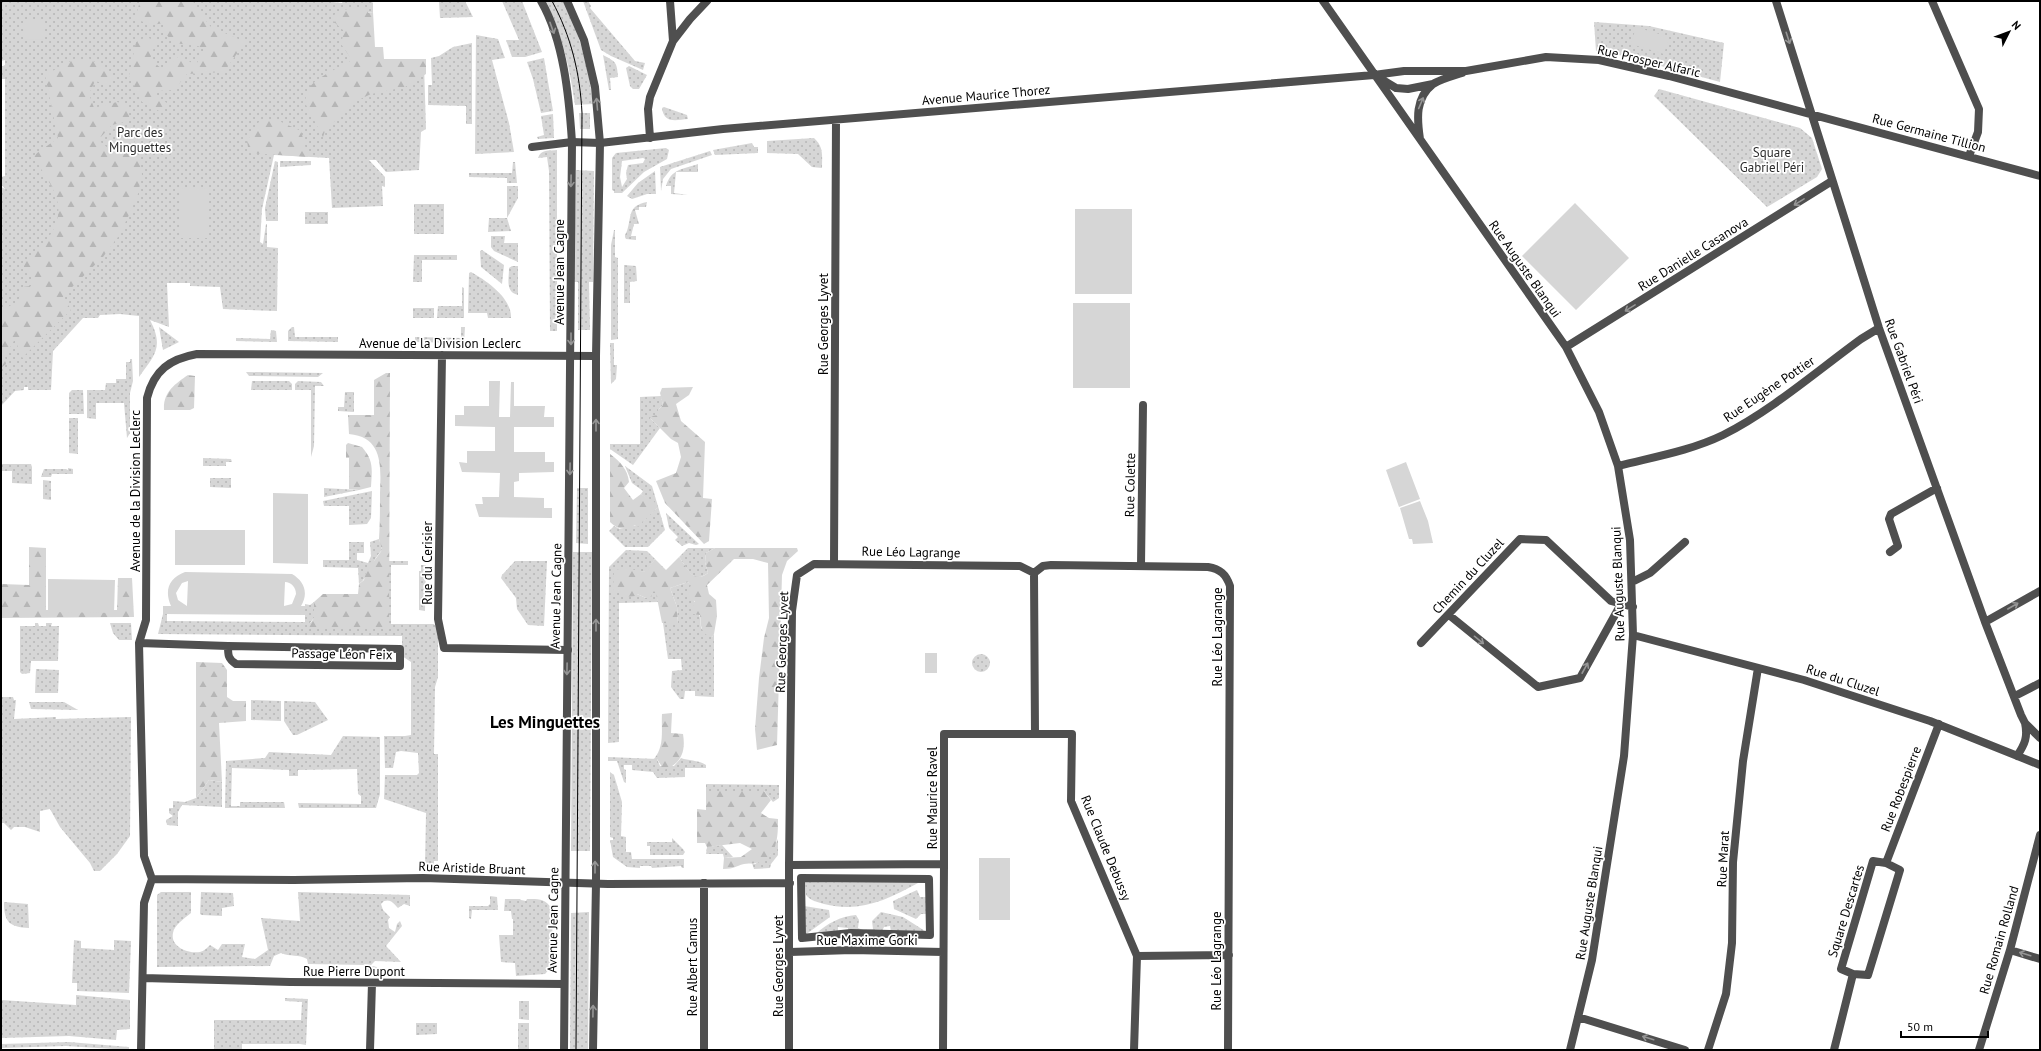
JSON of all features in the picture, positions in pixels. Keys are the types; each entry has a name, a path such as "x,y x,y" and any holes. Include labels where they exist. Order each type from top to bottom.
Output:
{"street":[{"path":"541,1 554,32 561,57 568,95 572,142"},
{"path":"567,1 584,40 595,87 600,143 596,356 596,883 593,1050"},
{"path":"670,1 672,41"},
{"path":"650,138 648,109 650,97 672,41 707,1"},
{"name":"Rue Auguste Blanqui","path":"1323,1 1566,347 1598,412 1618,466 1630,540 1632,582 1633,635 1624,756 1592,960 1570,1050"},
{"name":"Rue Gabriel Péri","path":"1776,1 1879,328 1985,622 2025,723 2027,735 2017,756"},
{"path":"1932,1 1979,109 1978,132 1969,156"},
{"name":"Rue Prosper Alfaric","path":"1374,75 1404,71 1466,71 1546,57 1599,60 1669,76 1812,114"},
{"path":"1374,75 1396,88 1408,88 1433,84 1466,71"},
{"name":"Avenue Maurice Thorez","path":"532,147 572,142 600,143 723,129 1374,75"},
{"path":"1420,141 1417,118 1418,106 1433,84"},
{"name":"Rue Germaine Tillion","path":"1812,114 2040,176"},
{"name":"Rue Georges Lyvet","path":"790,1050 789,865 792,611 797,574 814,564 834,564 836,120"},
{"name":"Avenue Jean Cagne","path":"564,1050 572,142"},
{"name":"Rue Danielle Casanova","path":"1566,347 1832,182"},
{"name":"Rue Eugène Pottier","path":"1618,466 1690,449 1723,435 1753,417 1861,339 1879,328"},
{"name":"Avenue de la Division Leclerc","path":"152,879 144,856 139,643 146,620 147,398 152,382 160,371 182,357 197,354 596,356"},
{"name":"Rue du Cerisier","path":"442,355 438,619 444,648 568,650"},
{"name":"Rue Colette","path":"1141,566 1143,405"},
{"path":"1890,552 1898,546 1889,519 1891,514 1937,488"},
{"name":"Chemin du Cluzel","path":"1421,643 1520,539 1546,540 1611,601 1632,607"},
{"path":"1632,582 1650,573 1685,542"},
{"name":"Rue Léo Lagrange","path":"834,564 1020,566 1034,573 1043,566 1051,565 1216,568 1223,572 1228,579 1230,586 1228,1050"},
{"path":"1034,573 1035,734"},
{"path":"1985,622 2040,591"},
{"path":"1449,615 1538,687 1580,678 1621,604"},
{"name":"Rue du Cluzel","path":"1633,635 1804,680 1938,724 2040,765"},
{"name":"Passage Léon Feix","path":"139,643 400,649 400,666 236,664 230,661 228,646"},
{"name":"Rue Marat","path":"1708,1050 1726,994 1732,943 1733,862 1743,761 1758,668"},
{"path":"2015,696 2040,683"},
{"name":"Rue Gabriel Péri","path":"2025,723 2040,738"},
{"name":"Rue Robespierre","path":"1886,863 1938,724"},
{"name":"Rue Maurice Ravel","path":"789,865 944,864 944,734 1035,734"},
{"name":"Rue Claude Debussy","path":"1035,734 1072,734 1071,801 1137,956 1134,1050"},
{"name":"Rue Romain Rolland","path":"1979,1050 2010,950 2040,835"},
{"name":"Square Descartes","path":"1873,861 1886,863 1900,870 1868,975 1853,974 1841,969 1873,861"},
{"path":"943,1050 944,864"},
{"name":"Rue Aristide Bruant","path":"152,879 294,880 423,878 565,883 790,883"},
{"path":"802,878 929,879 930,935 851,933 802,938 802,878"},
{"path":"141,1050 144,903 152,879"},
{"name":"Rue Albert Camus","path":"704,884 704,1050"},
{"name":"Rue Maxime Gorki","path":"790,952 852,950 943,952"},
{"path":"2010,950 2040,959"},
{"path":"1137,956 1229,956"},
{"path":"1834,1050 1853,974"},
{"name":"Rue Pierre Dupont","path":"143,978 372,983 564,984"},
{"path":"370,1050 372,983"},
{"path":"1578,1017 1685,1050"}],"green space":[{"name":"Parc des Minguettes","path":"1,1 324,1 342,3 343,1 371,1 373,3 373,12 367,13 365,61 424,65 426,129 421,132 419,170 386,172 376,160 369,160 385,177 385,187 382,186 383,206 332,208 329,158 274,155 262,209 260,242 263,244 267,224 267,247 278,248 277,311 223,309 220,287 190,286 190,283 167,283 169,327 150,320 156,337 156,350 139,377 139,316 120,314 100,315 98,318 83,318 53,351 51,390 28,390 28,387 24,387 24,390 15,391 1,406 1,187 5,189 1,184 1,177 5,176 5,79 1,79 1,67 5,65 5,60 1,61"},
{"path":"140,1 193,1 196,8 211,27 245,42 224,72 187,74 174,90 157,91 153,95 167,103 161,112 142,102 129,76 136,42 146,37 156,41 150,59 163,70 179,56 196,65 204,49 198,46 174,43 163,31 166,26 164,23 152,25 135,19"},
{"path":"439,1 465,1 473,17 440,18"},
{"path":"502,1 522,1 542,52 525,57 512,57 506,40 519,40"},
{"path":"546,1 563,1 569,13 583,51 593,104 575,105 565,52 557,26"},
{"path":"583,1 588,1 591,6 590,8 635,61 645,63 643,70 601,50"},
{"path":"366,7 368,13 373,12 375,47 383,47 384,59 426,59 426,74 405,87 371,94 354,102 325,131 323,137 305,103 307,91 317,80 352,60 341,44 344,31 333,21 334,15 341,10"},
{"path":"45,19 45,39 24,40 23,20"},
{"path":"1594,22 1649,26 1724,43 1720,82 1624,56 1596,51"},
{"path":"1636,27 1669,37 1664,54 1631,44"},
{"path":"476,35 498,39 505,58 492,60 509,123 514,152 475,154"},
{"path":"472,43 472,124 466,124 466,106 428,105 428,85 432,85 431,58 439,56 453,47"},
{"path":"603,55 613,61 617,68 618,77 610,78 611,90 609,90"},
{"path":"78,57 83,62 88,58 101,65 114,78 110,85 95,81 89,94 94,108 117,102 129,105 129,121 112,125 98,140 108,148 119,143 122,136 134,139 142,174 138,194 118,237 103,257 63,296 71,310 22,358 15,339 5,356 6,364 1,368 1,311 18,301 23,287 31,286 31,277 23,270 25,261 45,242 55,227 57,218 57,200 50,184 33,156 58,138 45,75"},
{"path":"544,58 553,111 541,113 533,79 527,62"},
{"path":"629,66 647,75 639,89 633,89 630,86 626,68"},
{"name":"Square Gabriel Péri","path":"1659,89 1800,128 1812,138 1822,169 1817,177 1767,207 1654,96"},
{"path":"664,107 687,115 688,119 668,119 663,113 662,108"},
{"path":"579,113 590,113 590,129 580,129"},
{"path":"553,114 554,138 538,139 537,137 544,135 541,116"},
{"path":"260,120 279,121 301,131 308,157 249,153 247,141"},
{"path":"814,138 821,148 822,168 812,167 798,154 767,153 767,141"},
{"path":"752,143 754,147 758,147 758,153 715,155 713,150"},
{"path":"666,148 669,150 667,159 644,172 622,193 614,193 612,190 612,158 616,153","holes":["645,159 643,163 628,165 626,173 627,179 622,187 620,177 622,161"]},
{"path":"557,150 557,331 550,331 549,171 547,157 538,158 543,152"},
{"path":"710,151 712,155 671,169 663,179 661,191 660,167"},
{"path":"275,161 278,162 278,221 266,221 265,208"},
{"path":"280,161 311,161 311,165 280,167"},
{"path":"513,162 515,162 517,183 507,183 507,178 469,177 469,173 512,173"},
{"path":"698,164 698,172 676,172 674,193 688,195 671,194 671,186 666,186 671,176 678,170"},
{"path":"576,170 594,171 593,282 589,282 590,330 578,330 578,282 574,282"},
{"path":"655,171 656,194 647,194 632,199 627,196 638,183"},
{"path":"507,186 518,186 518,198 507,218"},
{"path":"179,188 208,189 208,238 179,238"},
{"path":"647,202 646,207 639,207 639,210 635,210 639,224 634,224 631,236 636,236 636,240 626,239 625,235 631,212 636,206"},
{"path":"1575,203 1629,258 1576,310 1522,256"},
{"path":"414,204 444,204 444,234 414,234"},
{"path":"1075,209 1132,209 1132,294 1075,294"},
{"path":"305,212 328,212 328,224 305,224"},
{"path":"489,218 507,218 511,231 488,232"},
{"path":"614,230 615,257 618,258 618,339 611,340 611,245"},
{"path":"491,236 505,236 504,243 518,243 518,262 494,251 491,247"},
{"path":"482,250 504,265 502,284 481,267 480,251"},
{"path":"414,255 457,255 457,260 422,260 422,282 413,282"},
{"path":"624,265 636,266 637,281 630,282 630,303 624,303"},
{"path":"512,266 518,266 518,295 509,288 509,268"},
{"path":"471,272 491,285 503,297 510,311 511,318 488,318 487,313 468,313 469,273"},
{"path":"462,287 464,288 464,318 437,318 438,306 462,306"},
{"path":"1073,303 1130,303 1130,388 1073,388"},
{"path":"413,308 434,308 434,318 413,318"},
{"path":"159,327 179,342 163,350"},
{"path":"294,327 295,337 338,337 338,342 288,341 288,331"},
{"path":"461,327 465,327 464,343 415,342 415,337 461,338"},
{"path":"271,330 276,331 277,342 236,341 236,338 270,339"},
{"path":"610,343 614,343 614,365 617,365 616,379 611,384"},
{"path":"130,359 132,359 133,381 130,393 130,433 127,438 124,403 96,403 96,419 87,418 87,390 105,390 106,383 116,383 116,379 126,379 126,362 130,362"},
{"path":"246,372 323,373 318,377 249,376"},
{"path":"386,373 390,373 389,627 308,627 314,618 314,602 323,594 358,594 359,584 364,580 368,563 374,561 382,550 379,539 380,463 378,454 368,441 360,436 349,434 348,415 374,415 374,380"},
{"path":"188,375 195,376 194,408 190,410 164,410 164,404 168,393 174,385"},
{"path":"252,381 289,381 292,384 292,390 251,390"},
{"path":"298,381 321,382 324,386 315,386 314,446 311,457 311,390 295,390 295,384"},
{"path":"489,381 500,381 499,417 510,417 511,382 514,382 514,406 545,406 544,417 554,417 554,427 514,427 514,452 545,452 545,462 554,462 554,472 519,473 519,481 514,482 514,497 544,498 544,508 552,508 552,518 479,517 475,504 483,504 482,497 499,497 500,473 462,472 459,462 467,463 467,451 495,451 495,427 455,426 455,415 464,415 464,406 489,406"},
{"path":"693,387 689,395 676,404 681,421 705,442 703,498 712,499 709,541 704,544 665,503 656,481 676,473 681,457 678,443 671,439 650,418 658,415 658,410 663,405 660,393 662,388"},
{"path":"72,390 83,390 84,414 69,414 69,393"},
{"path":"345,392 354,392 354,412 338,411 338,407 344,407"},
{"path":"661,396 663,405 658,410 659,415 650,418 660,428 633,465 610,449 610,444 640,444 640,397"},
{"path":"69,418 78,418 78,454 69,453"},
{"path":"348,443 362,447 369,457 372,470 371,487 359,490 349,489 349,458 346,458 346,445"},
{"path":"610,454 625,470 629,482 624,488 633,500 641,494 648,499 653,500 658,507 638,527 635,525 622,529 616,527 610,522"},
{"path":"203,458 231,459 232,462 226,462 226,466 203,466"},
{"path":"1406,462 1420,499 1399,507 1386,470"},
{"path":"1,464 31,464 32,484 12,483 12,471 1,471"},
{"path":"625,466 652,486 665,530 648,547 625,547 609,531 614,526 620,529 641,524 657,508 641,494 643,491 632,483"},
{"path":"68,468 73,469 73,474 52,474 51,477 41,477 44,469 68,470"},
{"path":"210,478 231,478 231,488 210,487"},
{"path":"43,480 51,481 51,500 43,499"},
{"path":"324,488 359,490 324,497"},
{"path":"577,488 588,488 588,544 576,543"},
{"path":"372,491 371,518 367,524 349,525 349,506 324,506 323,501"},
{"path":"273,493 308,494 308,564 273,563"},
{"path":"1420,501 1428,521 1433,543 1413,544 1412,539 1409,539 1400,508"},
{"path":"666,513 699,544 696,545 689,543 682,546 675,540 678,537 669,528"},
{"path":"175,530 245,530 245,565 175,565"},
{"path":"379,539 382,550 359,584 358,568 323,567 323,560 349,560 349,542 364,542 364,553 357,553 357,560 368,563 371,556 370,542"},
{"path":"29,547 46,548 46,610 117,610 118,578 132,578 134,617 1,618 1,584 29,585"},
{"path":"688,548 715,548 706,553 705,562 708,573 698,577 694,576 687,570 679,557"},
{"path":"715,548 797,548 798,551 787,561 782,575 777,745 757,750 755,729 764,638 769,618 768,563 753,559 734,559 707,585 709,594 716,600 717,616 714,634 712,637 705,634 703,631 700,615 693,614 692,608 695,601 689,600 689,595 685,594 691,585 688,582 670,588 677,607 678,623 662,623 656,593 652,593 651,598 646,598 637,594 635,596 624,597 618,590 613,592 614,570 625,568 645,572 655,559 666,570 679,557 694,576 703,576 708,573 705,562 706,553"},
{"path":"626,550 647,551 655,559 646,572 614,570 614,577 618,590 637,594 646,598 652,593 657,593 658,602 619,603 619,742 608,743 609,567"},
{"path":"573,552 592,552 590,851 571,851"},
{"path":"389,561 408,561 408,565 391,565 391,624 434,624 438,629 438,677 435,687 434,754 438,754 438,861 434,861 434,867 425,867 426,813 384,799 385,775 417,775 419,773 418,753 401,751 396,752 393,768 385,768 384,736 411,735 411,662 402,656 402,636 158,634 163,614 167,614 167,621 305,622 305,604 310,605 314,602 314,618 310,623 388,627"},
{"path":"515,561 547,561 544,626 528,625 517,609 516,598 501,578"},
{"path":"421,565 426,565 425,611 419,610 419,571 421,571"},
{"path":"185,572 292,574 300,580 304,588 305,596 301,606 305,606 305,615 163,614 163,606 171,606 168,595 169,585","holes":["188,581 187,605 187,606 178,600 176,593 182,583","285,582 293,585 296,594 292,604 284,606"]},
{"path":"48,579 115,580 114,613 48,612"},
{"path":"688,582 692,585 689,595 697,606 701,628 712,637 714,634 714,697 695,696 695,691 685,691 684,699 680,699 671,687 672,671 682,670 681,659 668,659 663,623 678,623 677,607 670,588"},
{"path":"35,623 38,623 39,626 46,626 46,623 52,623 51,626 59,626 58,661 31,661 30,673 22,674 20,672 20,626 35,626"},
{"path":"110,623 131,623 132,640 119,640 113,633"},
{"path":"925,653 937,653 937,673 925,673"},
{"path":"981,654 987,657 990,663 987,669 981,672 975,669 972,663 975,657"},
{"path":"196,662 222,663 227,670 227,697 233,701 246,701 246,721 219,723 222,782 209,780 196,798"},
{"path":"36,669 59,670 58,693 35,693"},
{"path":"1,697 13,697 14,700 16,700 14,719 56,717 56,719 131,717 130,836 117,854 100,871 94,871 90,863 60,827 50,809 40,811 40,832 25,827 14,827 11,830 4,823 1,823"},
{"path":"251,700 281,701 281,721 251,720"},
{"path":"284,701 315,702 328,720 297,735 293,735 284,721"},
{"path":"29,702 64,702 78,710 31,709"},
{"path":"672,713 671,733 683,734 684,746 683,752 678,761 664,770 657,759 654,759 660,749 662,737 662,714"},
{"path":"343,736 380,737 380,794 376,808 299,808 298,803 361,804 361,796 358,794 357,769 298,770 298,776 289,776 289,770 232,768 231,806 240,806 240,802 284,802 285,808 225,808 226,761 265,758 269,752 331,755"},
{"path":"608,757 657,759 660,766 674,766 681,758 703,763 706,765 706,768 685,768 685,777 657,778 653,772 632,770 632,765 624,765 624,769 626,770 626,783 624,782 617,761 608,761"},
{"path":"610,772 614,775 622,802 621,836 626,837 626,852 631,852 632,859 684,859 684,868 681,866 652,868 651,866 640,866 640,868 627,867 613,857 610,840 613,840 613,838 610,837"},
{"path":"209,780 222,782 222,807 182,805 178,812 178,826 167,825 166,820 173,816 169,813 169,808 173,808 173,801 185,802 196,798"},
{"path":"706,784 779,785 779,798 773,802 764,791 706,791"},
{"path":"706,791 764,791 771,800 761,813 769,818 778,819 776,843 768,858 758,863 744,864 733,868 723,869 724,858 741,857 752,849 740,843 707,847 705,843 697,843 697,809 706,810"},
{"path":"672,838 685,852 683,855 650,855 650,846 647,846 647,842 672,842"},
{"path":"778,839 778,855 771,864 770,868 754,869 752,863 755,864 770,855"},
{"path":"722,845 733,857 724,858 723,854 706,854 707,847"},
{"path":"979,858 1010,858 1010,920 979,920"},
{"path":"805,882 918,883 895,895 873,903 850,907 824,904 812,900 806,895"},
{"path":"917,890 920,897 926,897 926,914 921,914 916,919 894,909 893,901"},
{"path":"161,892 191,892 191,913 178,924 173,933 174,942 177,946 186,951 200,952 210,945 218,950 222,944 245,944 242,957 255,959 268,950 261,918 300,921 298,892 410,895 410,906 404,904 398,908 392,902 388,901 384,901 381,904 383,910 390,917 388,920 389,928 395,932 397,924 400,921 402,926 386,946 401,962 375,961 370,966 377,967 377,973 375,973 375,969 371,969 371,974 365,974 365,965 308,964 307,959 304,957 281,953 274,956 270,966 157,967 157,895"},
{"path":"201,892 233,893 234,906 222,908 222,916 202,915 200,914"},
{"path":"490,896 497,897 498,910 472,910 471,919 469,918 469,906 488,906 490,904"},
{"path":"505,899 520,899 526,901 527,899 541,900 547,903 552,909 553,965 545,974 516,976 515,963 501,962 499,935 513,935 513,919 511,911 504,911"},
{"path":"4,902 28,904 29,928 12,925 9,922 5,914"},
{"path":"804,906 829,910 830,917 805,935"},
{"path":"589,912 588,1050 570,1050 571,913"},
{"path":"881,912 903,917 925,931 891,931 890,926 884,927 882,931 848,931 848,928 838,927 838,931 816,934 834,921 856,915 859,920 858,928 863,930 873,929 872,921"},
{"path":"74,940 81,941 81,948 114,950 114,940 131,941 129,993 77,991 77,983 72,983"},
{"path":"76,995 130,1000 130,1029 117,1030 116,1040 69,1036 1,1038 1,1000 76,1005"},
{"path":"285,998 308,999 306,1045 242,1044 242,1050 214,1050 214,1020 301,1020 302,1002 285,1001"},
{"path":"519,1001 529,1001 529,1020 519,1019"},
{"path":"416,1023 437,1023 437,1034 416,1035"},
{"path":"518,1023 529,1023 529,1050 518,1050"},
{"path":"69,1042 129,1047 129,1050 66,1046 1,1048 1,1044"}],"tram line":[{"path":"552,1 559,14 569,41 577,69 582,113 576,1050"}],"district":[{"name":"Les Minguettes","path":"545,722"}]}
